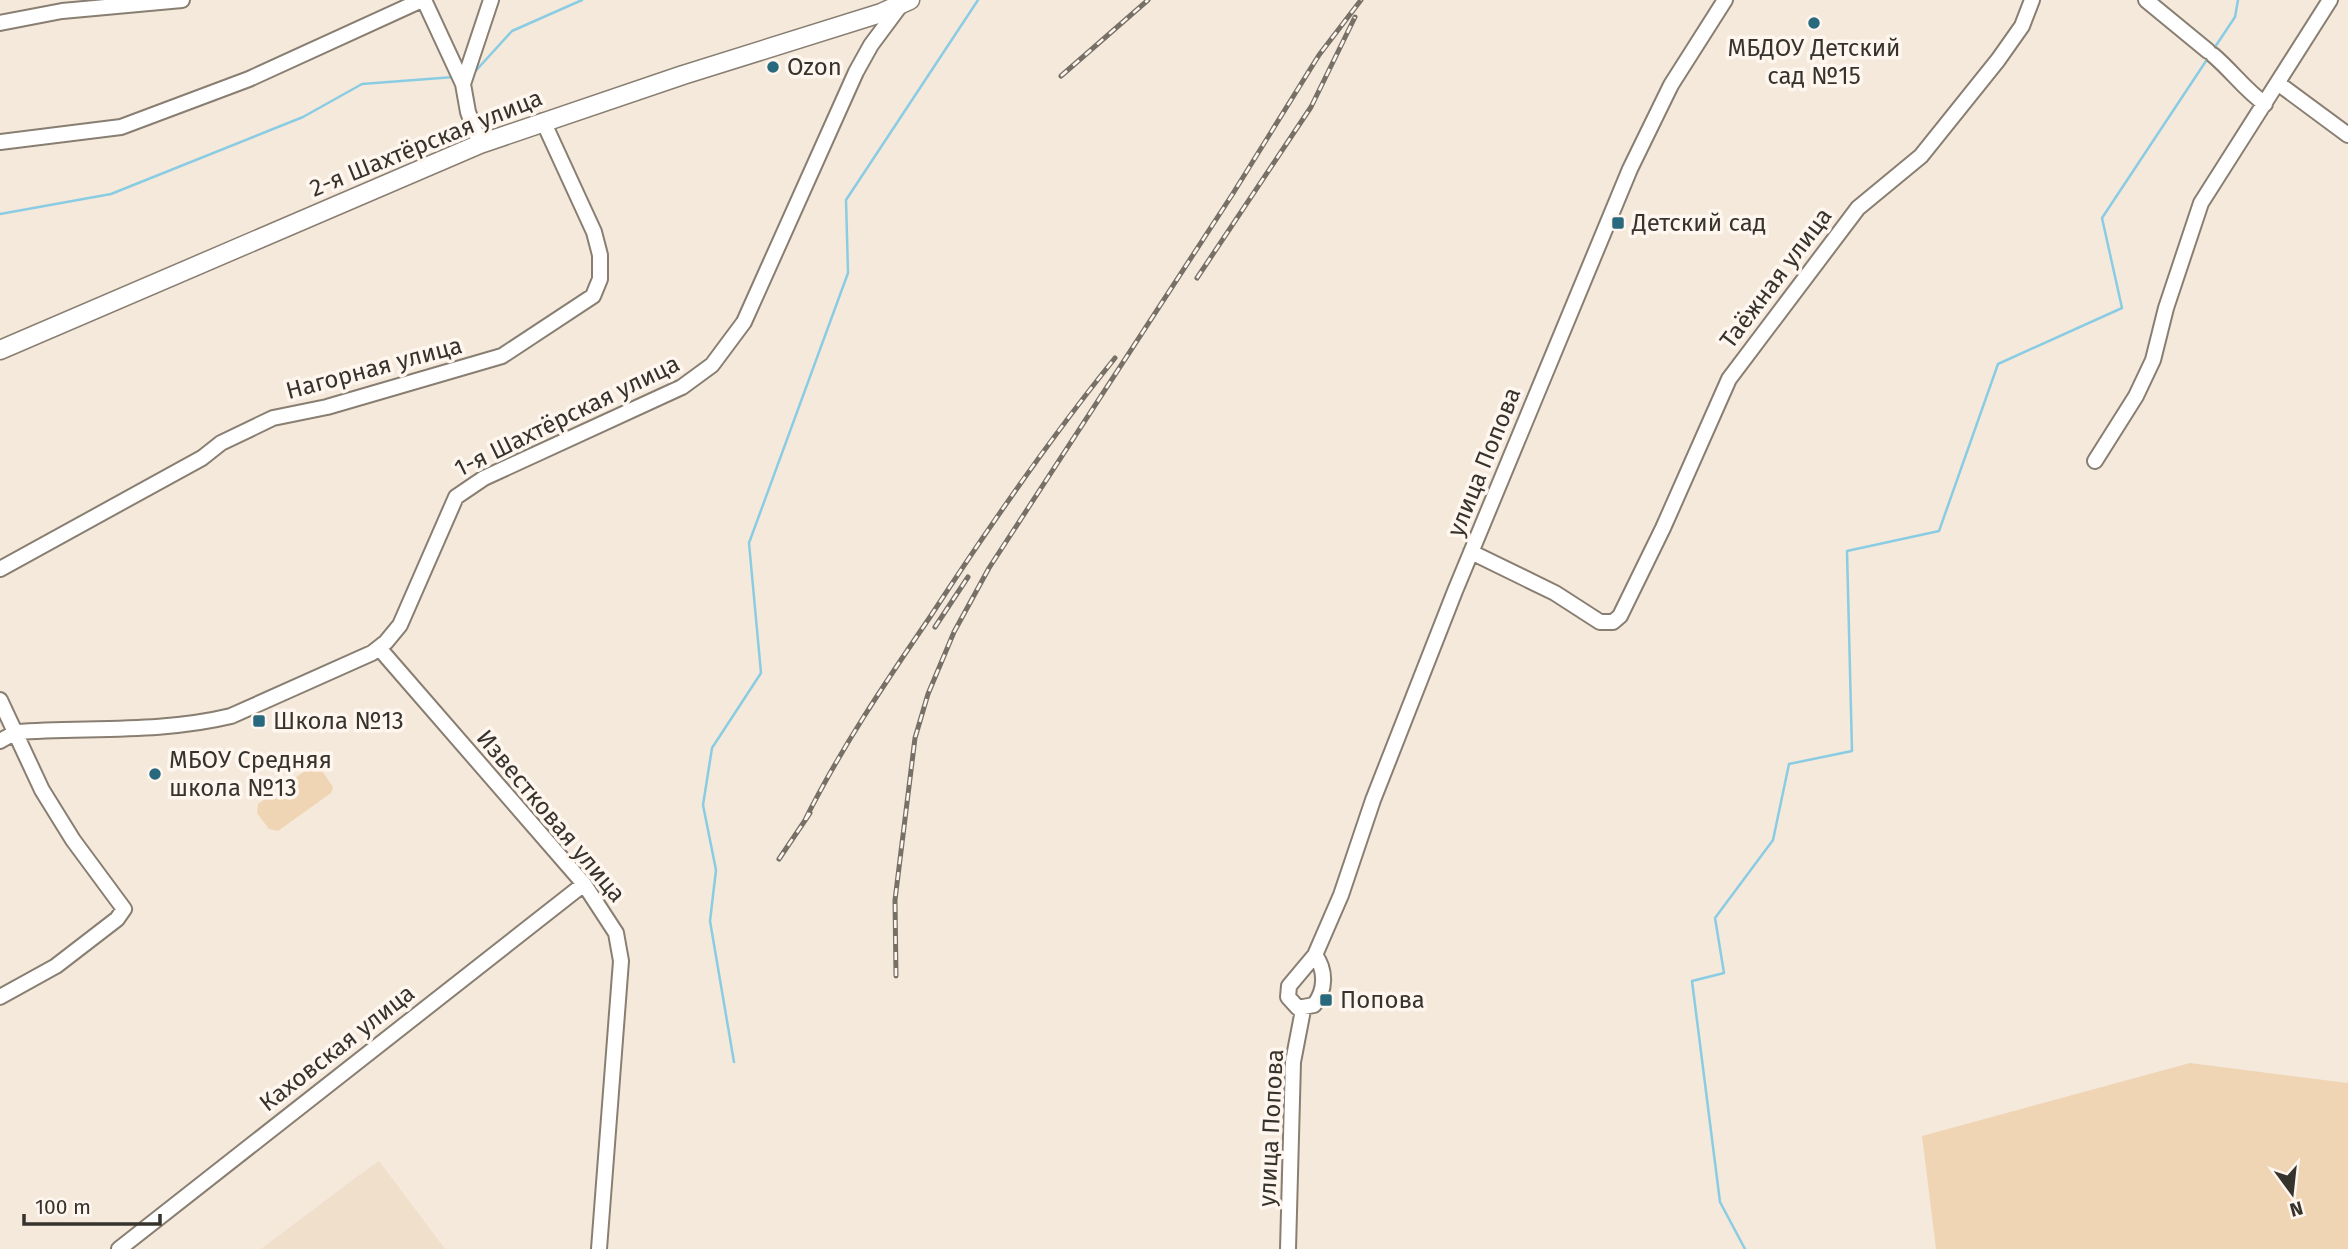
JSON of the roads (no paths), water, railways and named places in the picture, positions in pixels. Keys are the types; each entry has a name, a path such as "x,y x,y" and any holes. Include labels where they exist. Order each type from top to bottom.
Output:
{"main road":[{"name":"2-я Шахтёрская улица","path":"0,350 480,144 905,3"}],"street":[{"path":"0,23 62,11 181,0"},
{"path":"0,142 121,127 249,79 423,0 463,84 468,112 480,144"},
{"path":"463,84 491,0"},
{"name":"улица Попова","path":"1315,955 1324,972 1321,992 1314,1005 1303,1010 1293,1006 1287,992 1300,970 1315,955 1341,895 1373,800 1471,552 1630,169 1671,85 1725,0"},
{"name":"Таёжная улица","path":"1471,552 1555,593 1600,622 1613,622 1629,601 1729,379 1858,208 1921,156 1998,60 2022,26 2032,0"},
{"path":"2146,0 2235,74 2250,94 2265,104"},
{"path":"2095,461 2136,396 2153,360 2166,308 2202,203 2330,0"},
{"name":"1-я Шахтёрская улица","path":"379,648 400,625 440,527 461,492 484,478 681,387 722,354 744,322 856,72 871,45 905,3"},
{"path":"2279,84 2348,135"},
{"name":"Нагорная улица","path":"0,569 202,458 221,443 273,418 327,407 502,356 593,296 600,279 600,255 594,232 543,121"},
{"path":"0,741 16,732 129,729 211,721 252,708 379,648"},
{"name":"Известковая улица","path":"379,648 584,884 616,933 621,961 599,1249"},
{"path":"0,701 42,790 73,840 124,909 117,919 56,966 0,997"},
{"name":"Каховская улица","path":"119,1249 584,884"},
{"name":"улица Попова","path":"1288,1249 1293,1062 1303,1010"}],"waterway":[{"path":"471,76 512,31 582,0"},
{"path":"734,1062 710,921 716,870 703,805 712,748 761,673 749,543 848,273 846,200 978,0"},
{"path":"2213,50 2235,17 2238,0"},
{"path":"1745,1249 1720,1202 1692,981 1724,973 1715,918 1773,840 1789,764 1852,751 1847,551 1939,531 1998,364 2122,308 2102,218 2208,58"},
{"path":"0,214 111,194 303,117 362,84 454,77"}],"railway":[{"path":"1061,76 1148,0"},
{"path":"896,976 895,900 915,738 928,694 954,632 989,568 1232,195 1319,55 1361,0"},
{"path":"1197,278 1311,107 1355,17"},
{"path":"805,820 864,716 974,551 1042,453 1115,358"},
{"path":"935,627 968,577"},
{"path":"779,859 810,813"}],"place":[{"name":"МБДОУ Детский сад №15","path":"1814,23"},
{"name":"Ozon","path":"773,67"},
{"name":"Детский сад","path":"1618,223"},
{"name":"Школа №13","path":"259,721"},
{"name":"МБОУ Средняя школа №13","path":"155,774"},
{"name":"Попова","path":"1326,1000"}]}
